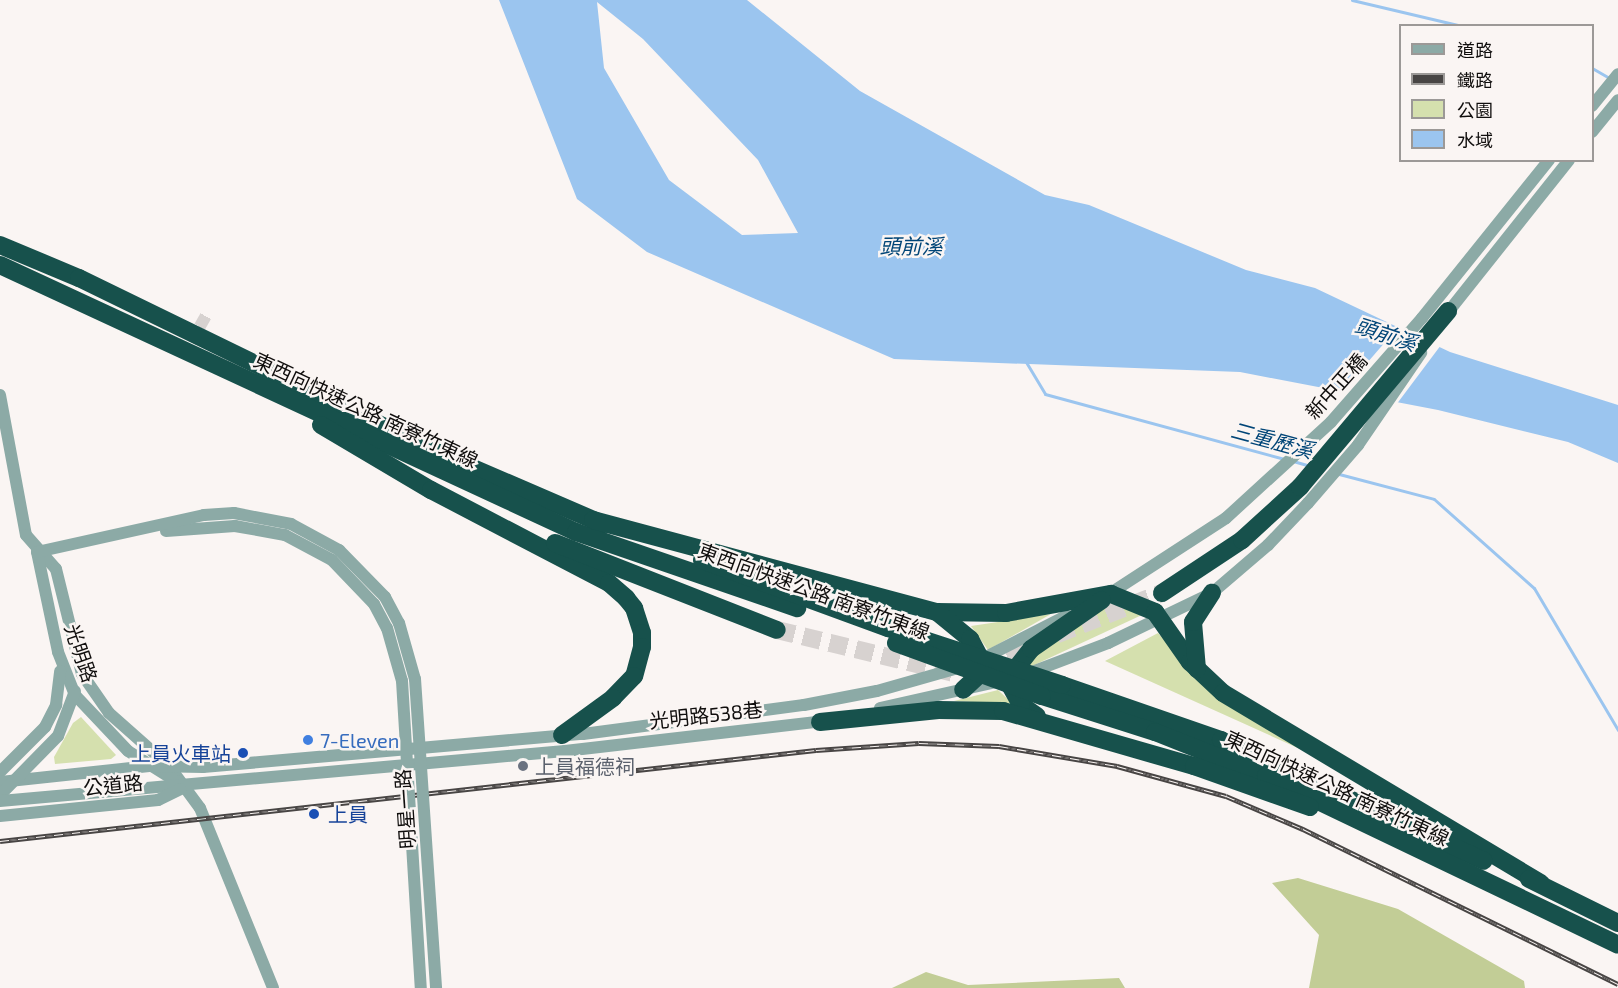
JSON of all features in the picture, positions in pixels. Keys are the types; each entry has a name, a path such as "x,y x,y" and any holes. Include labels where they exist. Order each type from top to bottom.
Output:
{"highway":[{"name":"東西向快速公路 南寮竹東線","path":"0,244 79,278 438,453 593,520 1042,696 1155,732 1266,776 1618,945"},
{"name":"東西向快速公路 南寮竹東線","path":"0,265 576,532 883,632 1062,685 1221,740 1446,845 1540,883 1618,923"},
{"path":"1162,593 1242,540 1300,487 1448,311"},
{"path":"254,383 431,490 489,518 609,583 626,598 639,620 642,647 634,676 613,698 562,735"},
{"path":"489,518 777,630"},
{"path":"593,520 936,612 1006,613 1052,608 1110,594 1159,618 1197,669 1223,693 1540,883"},
{"path":"1197,669 1193,622 1212,593"},
{"path":"1049,724 1021,705 1007,680 1031,649 1110,594"},
{"path":"936,612 970,639 981,660 980,674 963,690"},
{"path":"820,722 938,710 1003,711 1194,766 1385,835"}],"street":[{"path":"1594,105 1618,74"},
{"path":"1594,131 1618,100"},
{"name":"新中正橋","path":"1110,594 1226,518 1331,422 1422,318 1547,162"},
{"path":"1212,593 1268,545 1358,445 1448,311 1567,162"},
{"name":"光明路","path":"0,395 26,535 37,552 56,569 76,657 89,686 110,713 159,766 185,787"},
{"name":"明星一路","path":"37,552 204,516 234,513 291,524 339,550 385,597 399,623 415,679 436,988"},
{"name":"明星一路","path":"126,534 235,526 285,535 332,561 374,604 387,628 402,681 421,988"},
{"name":"光明路","path":"37,552 58,652 75,695 111,735 159,766 185,787 205,818 273,988"},
{"name":"光明路538巷","path":"185,787 820,722 1007,680 1055,666 1212,593"},
{"name":"光明路538巷","path":"159,766 244,764 562,735 804,705 898,686 981,660 1110,594"},
{"path":"19,779 1,774 36,739 51,716 60,688 58,652"},
{"path":"0,795 19,779 57,736 75,695 76,657"},
{"name":"公道路","path":"19,779 159,766"},
{"name":"公道路","path":"0,801 140,787 185,787"},
{"name":"公道路","path":"0,816 158,801 185,787"}],"green space":[{"path":"1112,604 1144,614 1015,674 1038,651"},
{"path":"1051,614 988,650 971,626"},
{"path":"1158,633 1193,673 1300,749 1105,661"},
{"path":"998,690 1013,704 954,701"},
{"path":"81,717 116,755 111,759 55,764 54,757 73,723"},
{"path":"1298,878 1398,909 1524,981 1525,988 1309,988 1319,935 1272,883"},
{"path":"926,972 968,985 1119,978 1125,988 892,988"}],"water":[{"name":"頭前溪","path":"499,0 747,0 860,91 1045,195 1089,205 1246,270 1315,288 1450,352 1618,405 1618,463 1568,442 1438,410 1240,372 894,359 647,252 577,199","holes":["597,2 643,39 758,160 798,233 742,235 669,180 604,68"]}],"pier":[{"path":"1400,325 1441,345 1396,405 1340,394"}],"waterway":[{"path":"1352,0 1454,24"},
{"path":"1594,69 1611,79"},
{"name":"三重歷溪","path":"1026,362 1045,394 1284,459"},
{"name":"三重歷溪","path":"1293,461 1310,466"},
{"name":"三重歷溪","path":"1339,474 1434,499 1534,588 1618,730"}],"tunnel":[{"path":"182,358 208,312"},
{"path":"981,664 1162,593"},
{"path":"777,630 953,673"}],"railway":[{"path":"0,841 816,750 919,743 999,746 1117,766 1226,796 1303,829 1618,984"}],"place":[{"name":"7-Eleven","path":"308,740"},
{"name":"上員火車站","path":"243,753"},
{"name":"上員福德祠","path":"523,766"},
{"name":"上員","path":"314,814"}]}
